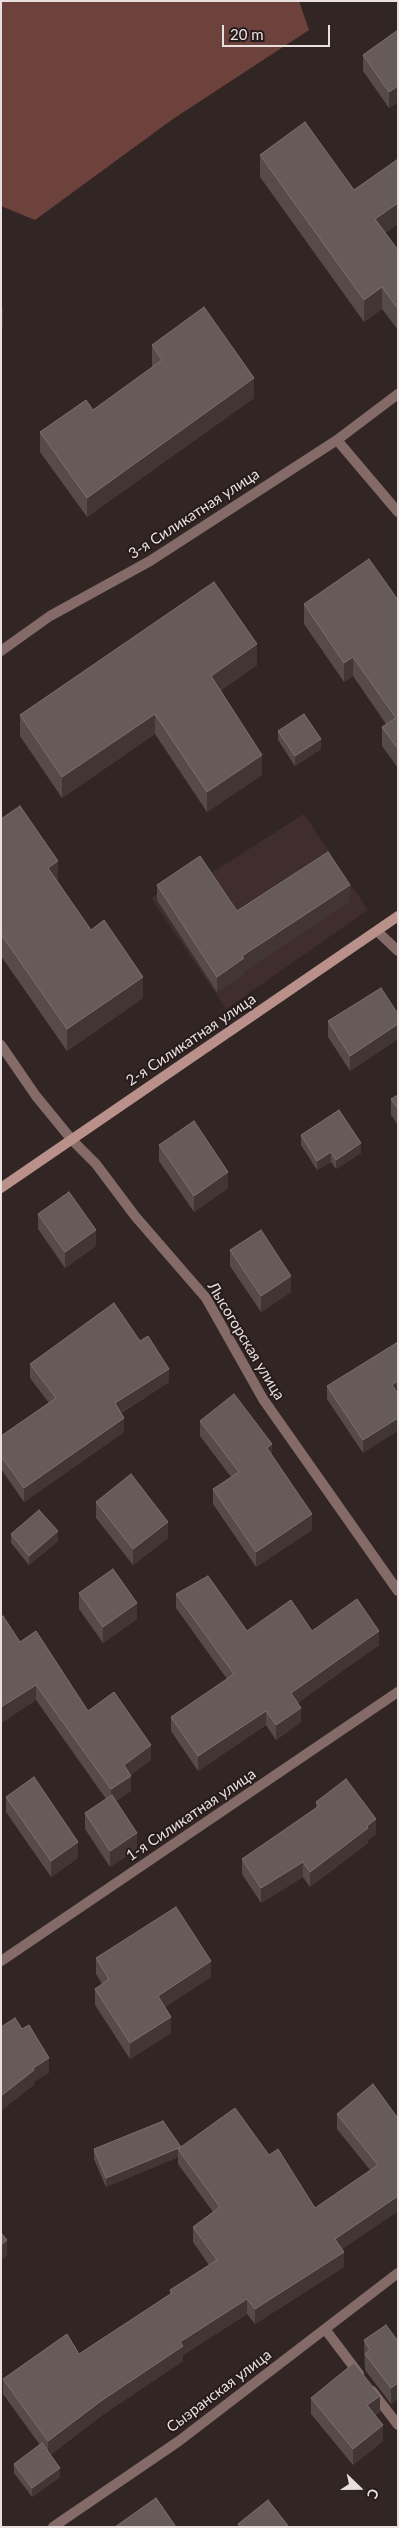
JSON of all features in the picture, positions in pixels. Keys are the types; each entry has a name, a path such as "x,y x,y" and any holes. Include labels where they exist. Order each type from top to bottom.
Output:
{"street":[{"name":"3-я Силикатная улица","path":"1,651 50,616 150,561 337,440 398,394"},
{"path":"337,440 398,512"},
{"name":"2-я Силикатная улица","path":"1,1188 398,916"},
{"path":"377,931 398,950"},
{"name":"Лысогорская улица","path":"1,1045 36,1096 72,1140 96,1164 135,1216 206,1298 263,1399 398,1591"},
{"name":"1-я Силикатная улица","path":"1,1962 398,1692"},
{"name":"Сызранская улица","path":"53,2527 179,2441 398,2273"},
{"path":"325,2329 398,2425"}],"shaded area":[{"path":"1,1 299,1 309,30 173,119 35,220 1,206"},
{"path":"304,814 368,910 226,1009 151,898 201,865 208,875"}],"building":[{"path":"398,30 398,86 389,92 363,55"},
{"path":"305,122 354,190 398,159 398,203 375,219 398,250 398,309 382,287 364,300 260,155"},
{"path":"204,307 254,378 87,498 40,432 86,400 93,410 162,360 152,345"},
{"path":"369,559 398,600 398,749 382,727 396,718 353,657 344,663 304,604"},
{"path":"214,582 257,644 211,676 262,755 207,792 155,714 62,777 20,715"},
{"path":"304,714 321,739 295,756 278,731"},
{"path":"20,806 58,861 48,868 91,930 104,920 143,977 67,1029 1,934 1,819"},
{"path":"328,852 350,885 242,956 244,958 217,977 157,885 200,856 237,911"},
{"path":"381,988 398,1014 398,1024 350,1056 328,1021"},
{"path":"398,1095 398,1109 391,1099"},
{"path":"339,1110 361,1143 336,1160 331,1152 317,1161 301,1135"},
{"path":"194,1121 228,1172 194,1196 159,1145"},
{"path":"69,1192 96,1230 65,1252 38,1214"},
{"path":"261,1230 291,1276 261,1296 230,1250"},
{"path":"114,1303 140,1341 148,1336 169,1369 115,1403 124,1418 24,1488 1,1456 1,1436 56,1398 30,1364"},
{"path":"398,1342 398,1381 392,1385 398,1394 398,1418 363,1440 327,1386"},
{"path":"234,1394 272,1444 267,1448 312,1514 256,1552 213,1489 239,1472 200,1421"},
{"path":"131,1474 168,1522 133,1549 96,1502"},
{"path":"39,1510 58,1531 29,1556 11,1534"},
{"path":"113,1569 137,1603 103,1627 79,1593"},
{"path":"208,1576 247,1631 291,1600 312,1631 357,1599 379,1631 291,1693 301,1708 276,1725 266,1711 198,1756 171,1717 234,1674 176,1594"},
{"path":"3,1616 20,1642 36,1631 88,1711 114,1692 151,1745 124,1765 131,1776 111,1789 36,1685 1,1707 1,1618"},
{"path":"34,1777 78,1842 51,1861 6,1797"},
{"path":"346,1779 376,1819 367,1826 368,1828 310,1872 303,1862 261,1888 242,1859 319,1806 316,1802"},
{"path":"112,1795 137,1833 110,1851 85,1813"},
{"path":"176,1907 211,1961 158,1996 171,2017 130,2043 95,1989 109,1979 96,1958"},
{"path":"15,2018 22,2029 29,2025 49,2058 33,2068 34,2070 1,2096 1,2027"},
{"path":"373,2084 398,2116 398,2196 335,2239 344,2252 255,2309 247,2299 180,2342 183,2346 101,2401 48,2441 3,2379 67,2334 79,2354 172,2293 170,2290 217,2260 193,2227 220,2207 178,2149 235,2108 269,2155 278,2149 315,2208 378,2165 337,2114"},
{"path":"163,2121 181,2147 106,2178 94,2149"},
{"path":"1,2233 7,2240 1,2245"},
{"path":"386,2325 398,2341 398,2383 391,2388 365,2354 370,2350 364,2340"},
{"path":"354,2363 380,2396 367,2405 383,2425 353,2449 311,2398"},
{"path":"42,2443 60,2468 32,2488 14,2464"},
{"path":"156,2498 176,2527 115,2527"},
{"path":"268,2500 289,2527 240,2527 238,2524"}]}
